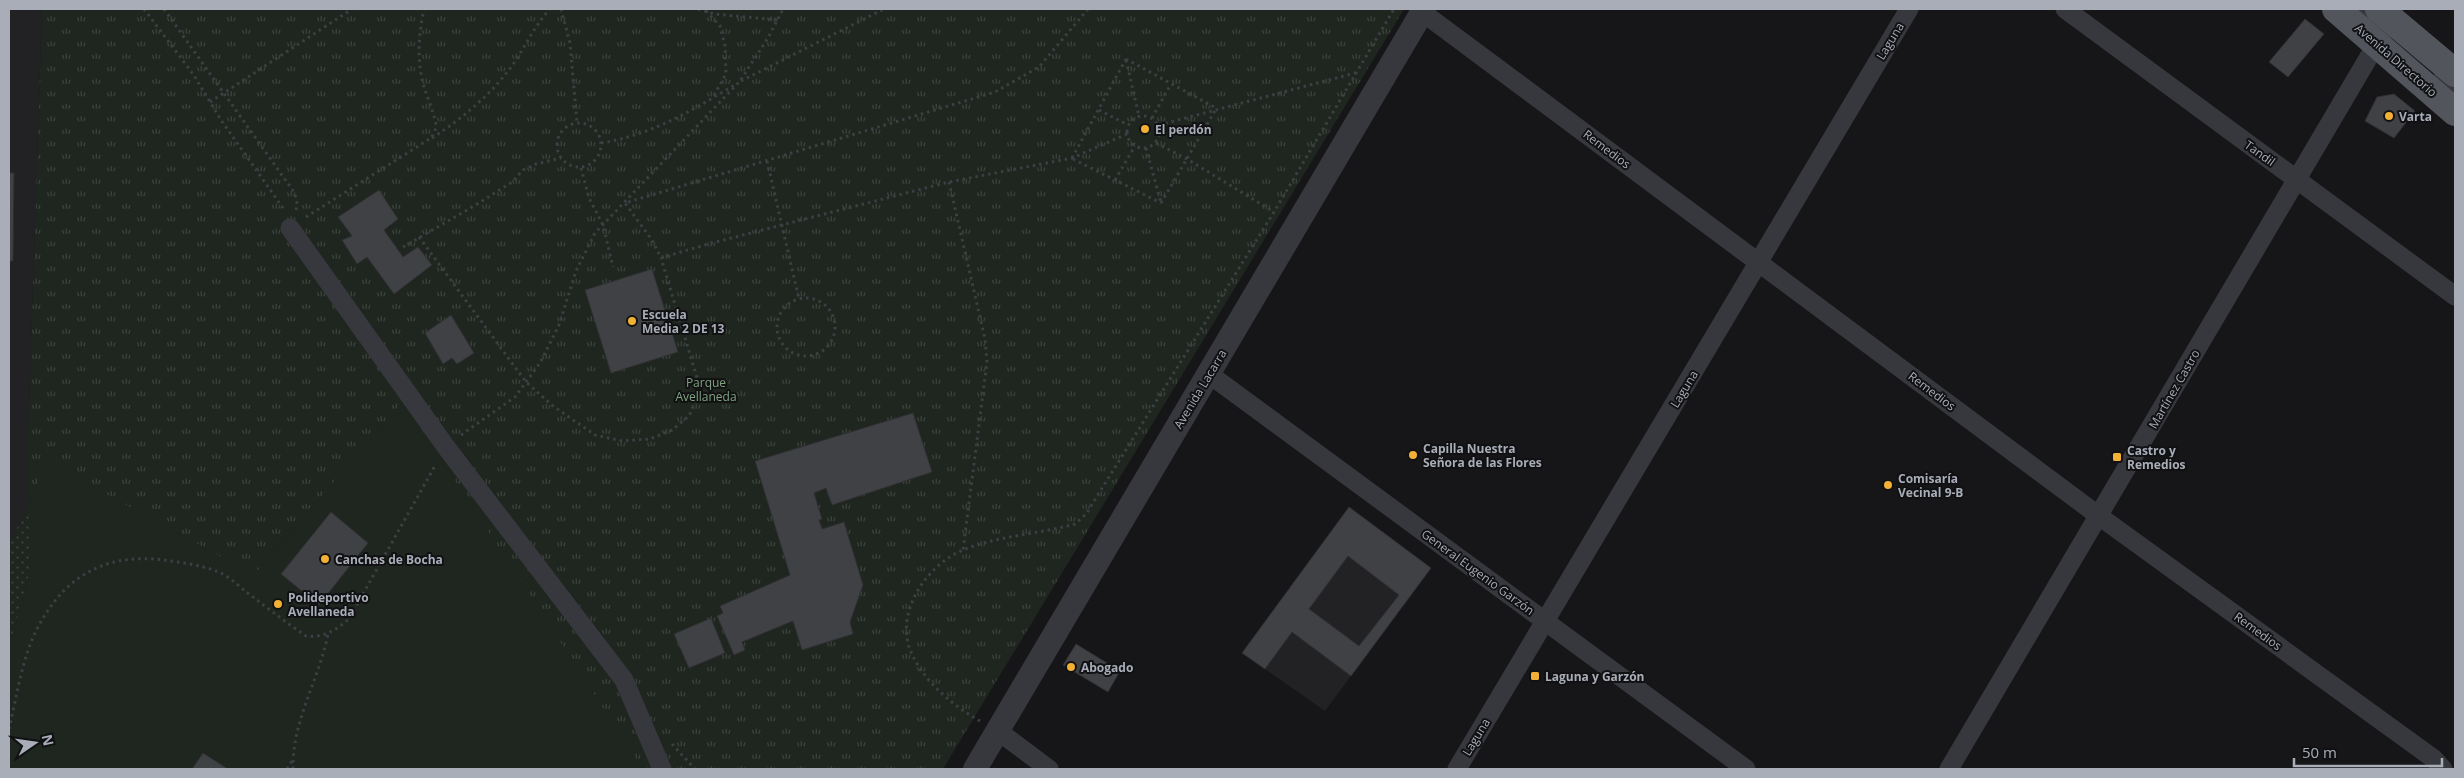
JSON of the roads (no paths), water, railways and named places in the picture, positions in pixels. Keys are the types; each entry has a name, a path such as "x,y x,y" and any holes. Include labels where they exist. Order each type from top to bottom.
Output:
{"main road":[{"name":"Avenida Directorio","path":"2336,9 2387,25 2455,73"},
{"name":"Avenida Directorio","path":"2387,25 2455,112"}],"street":[{"name":"Laguna","path":"1457,769 1909,9"},
{"name":"Tandil","path":"2065,9 2455,296"},
{"name":"Remedios","path":"1423,10 2099,516 2434,759 2443,769"},
{"name":"Avenida Lacarra","path":"975,769 1423,10"},
{"name":"Martínez Castro","path":"1950,769 2387,25"},
{"path":"292,226 446,447 624,680 662,769"},
{"name":"General Eugenio Garzón","path":"1209,374 1746,769"},
{"path":"998,731 1049,769"}],"lane":[{"path":"2358,9 2387,25"},
{"path":"2428,67 2455,90"}],"place":[{"name":"Varta","path":"2389,116"},
{"name":"El perdón","path":"1145,129"},
{"name":"Escuela Media 2 DE 13","path":"632,321"},
{"name":"Capilla Nuestra Señora de las Flores","path":"1413,455"},
{"name":"Castro y Remedios","path":"2117,457"},
{"name":"Comisaría Vecinal 9-B","path":"1888,485"},
{"name":"Canchas de Bocha","path":"325,559"},
{"name":"Polideportivo Avellaneda","path":"278,604"},
{"name":"Abogado","path":"1071,667"},
{"name":"Laguna y Garzón","path":"1535,676"}],"park label":[{"name":"Parque Avellaneda","path":"706,389"}]}
